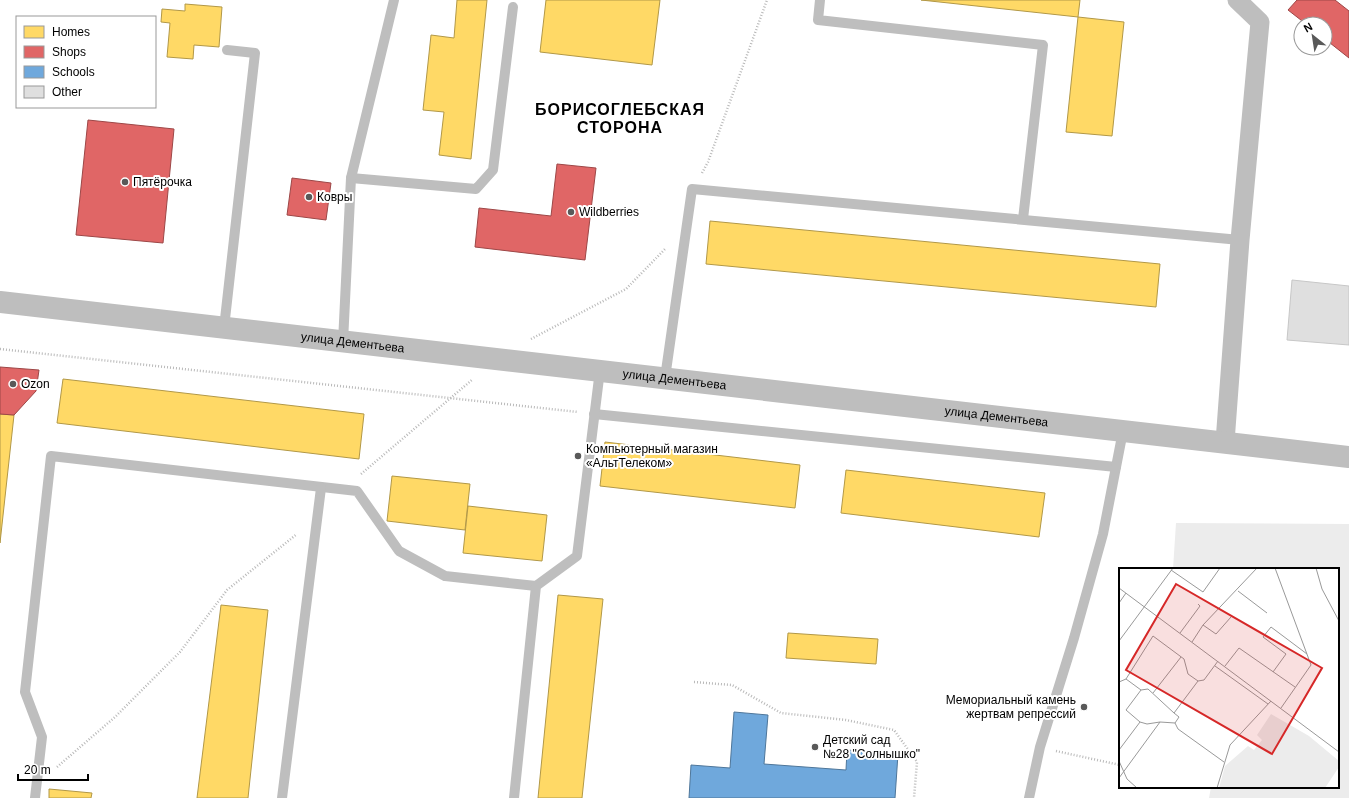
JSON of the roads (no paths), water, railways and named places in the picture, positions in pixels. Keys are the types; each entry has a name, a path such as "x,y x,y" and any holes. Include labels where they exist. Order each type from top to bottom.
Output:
{"street":[{"path":"1225,442 1240,240 1260,22 1237,0"},
{"name":"улица Дементьева","path":"0,302 1349,457"}],"lane":[{"path":"343,342 351,178 394,0"},
{"path":"820,0 818,20 1042,45 1023,219"},
{"path":"351,178 476,189 493,170 513,7"},
{"path":"224,328 255,53 227,50"},
{"path":"665,378 692,189 1240,240"},
{"path":"35,798 42,737 25,692 51,456 357,491 399,551 445,576 536,586 577,556 600,370"},
{"path":"594,414 1116,467"},
{"path":"1029,798 1040,747 1074,638 1103,534 1123,431"},
{"path":"282,798 321,488"},
{"path":"514,798 536,586"}],"place":[{"name":"Пятёрочка","path":"125,182"},
{"name":"Ковры","path":"309,197"},
{"name":"Wildberries","path":"571,212"},
{"name":"Ozon","path":"13,384"},
{"name":"Компьютерный магазин «АльтТелеком»","path":"578,456"},
{"name":"Мемориальный камень жертвам репрессий","path":"1084,707"},
{"name":"Детский сад №28 \"Солнышко\"","path":"815,747"}],"district":[{"name":"БОРИСОГЛЕБСКАЯ СТОРОНА","path":"620,118"}]}
